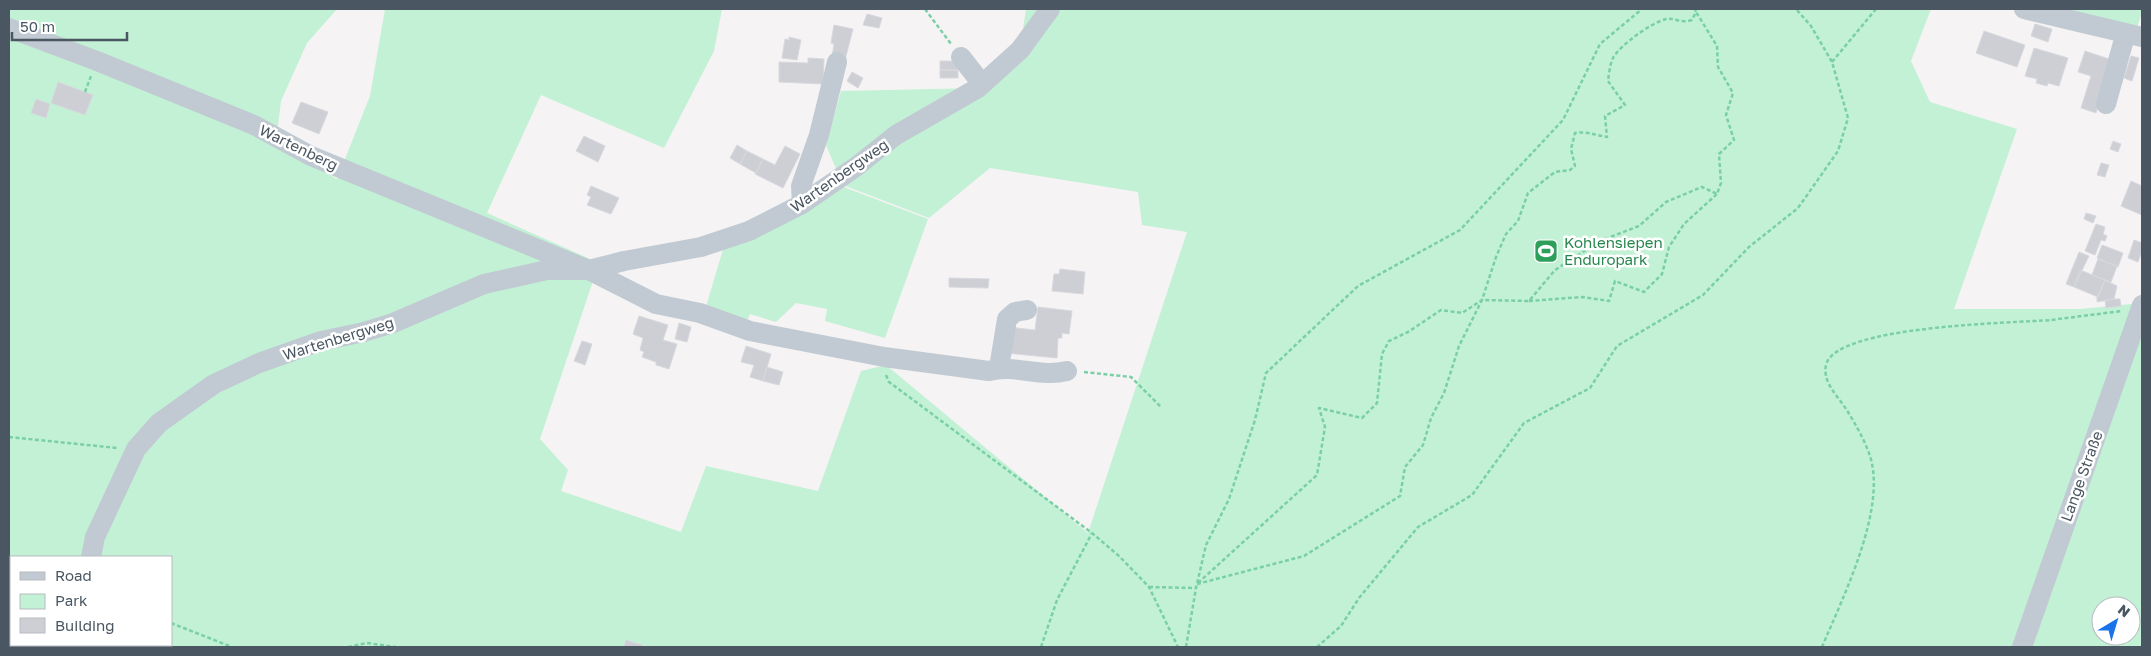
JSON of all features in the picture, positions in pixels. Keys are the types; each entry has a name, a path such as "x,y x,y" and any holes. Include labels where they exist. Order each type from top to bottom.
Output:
{"street":[{"name":"Wartenbergweg","path":"91,556 95,537 136,449 159,423 214,384 259,363 321,341 364,332 393,323 484,284 547,270 589,270 624,261 701,247 749,232 802,204 857,166 896,135 982,84 1020,50 1050,9"},
{"path":"2024,9 2133,40 2142,51"},
{"path":"2060,26 2133,40"},
{"name":"Wartenberg","path":"9,28 245,121 311,156 589,270"},
{"path":"2106,104 2133,40"},
{"path":"956,51 982,84"},
{"path":"802,204 801,186 819,134 837,62"},
{"name":"Wartenbergweg","path":"589,270 656,304 700,313 750,331 884,356 989,371 999,368 1053,374 1067,371"},
{"name":"Lange Straße","path":"2022,647 2142,307"},
{"path":"999,368 1007,319 1014,312 1027,310"}],"path":[{"path":"925,9 956,51"},
{"path":"1186,647 1196,588 1206,545 1232,490 1255,420 1266,373 1358,286 1460,230 1563,120 1600,44 1642,9"},
{"path":"1318,647 1342,626 1359,598 1418,527 1472,495 1524,423 1590,388 1617,346 1703,295 1748,247 1798,208 1838,151 1848,118 1832,62 1811,26 1796,9"},
{"path":"1832,62 1876,9"},
{"path":"1197,584 1304,556 1400,496 1405,467 1423,445 1431,418 1444,392 1458,346 1482,300 1496,257 1506,234 1518,221 1528,193 1554,172 1570,170 1575,166 1571,149 1575,133 1586,131 1594,135 1607,137 1605,116 1625,105 1608,81 1612,58 1623,46 1645,28 1668,18 1682,23 1692,20 1696,10"},
{"path":"1197,584 1317,475 1325,427 1319,408 1362,418 1377,403 1382,354 1389,341 1408,332 1441,310 1462,313 1482,300 1529,301 1583,297 1609,301 1615,281 1644,292 1662,274 1669,247 1684,224 1717,194 1721,183 1719,154 1734,140 1726,115 1733,93 1718,67 1717,46 1696,10"},
{"path":"1529,301 1555,270 1600,241 1639,226 1666,202 1702,187 1717,194"},
{"path":"1822,647 1851,578 1865,537 1874,485 1872,464 1866,447 1847,410 1832,389 1826,376 1826,363 1830,357 1837,351 1864,341 1911,331 1957,325 2050,320 2142,307"},
{"path":"884,356 882,368 889,382 1092,533 1119,556 1149,587 1178,647"},
{"path":"1067,371 1131,377 1161,407"},
{"path":"9,437 136,449"},
{"path":"1041,647 1057,600 1092,533"},
{"path":"1149,587 1196,588"},
{"path":"172,624 232,647"},
{"path":"348,647 366,643 396,647"}],"green space":[{"path":"9,9 337,9 307,43 281,101 276,142 337,179 370,96 385,9 722,9 714,51 664,148 541,95 487,213 599,263 540,439 568,470 561,491 681,532 706,466 818,491 861,371 886,365 1088,533 1187,232 1142,225 1138,192 990,168 929,218 843,185 826,145 841,91 978,88 1020,50 1026,9 1931,9 1911,61 1930,102 2017,129 1954,309 2080,309 2142,303 2142,647 9,647"},
{"path":"2032,9 2142,9 2142,12 2133,41"},
{"path":"841,186 928,219 885,338 825,321 827,309 796,303 776,322 750,314 746,324 705,310 724,246"}],"building":[{"path":"867,14 882,18 879,28 863,25"},
{"path":"2035,24 2052,29 2048,42 2031,36"},
{"path":"834,25 853,29 845,60 832,57 834,44 831,43"},
{"path":"1984,31 2025,45 2017,67 1976,53"},
{"path":"789,37 801,40 797,60 782,58 785,39 789,40"},
{"path":"2034,48 2068,58 2059,86 2048,83 2047,86 2036,83 2037,79 2025,76"},
{"path":"2085,51 2112,60 2096,113 2081,108 2091,76 2078,72"},
{"path":"2131,56 2139,58 2132,81 2124,78"},
{"path":"808,58 824,59 823,84 779,82 779,62 808,63"},
{"path":"940,61 958,61 958,70 940,70"},
{"path":"940,70 958,70 958,78 940,78"},
{"path":"852,72 863,78 858,88 847,81"},
{"path":"58,82 93,95 85,115 51,103"},
{"path":"36,99 50,104 46,118 31,113"},
{"path":"301,102 328,112 319,134 292,123"},
{"path":"584,136 605,146 598,162 576,151"},
{"path":"2113,141 2121,144 2118,152 2110,149"},
{"path":"737,145 747,151 740,164 730,158"},
{"path":"785,146 800,154 783,188 755,174 763,159 775,165"},
{"path":"747,151 763,159 756,173 740,164"},
{"path":"2101,163 2109,165 2105,177 2097,175"},
{"path":"2131,181 2142,186 2142,215 2121,206"},
{"path":"591,186 619,198 611,214 587,205 591,197 587,195"},
{"path":"2086,213 2096,216 2093,223 2084,219"},
{"path":"2096,224 2105,227 2103,234 2107,236 2105,241 2101,240 2095,255 2085,251"},
{"path":"2134,240 2142,243 2142,251 2138,262 2128,258"},
{"path":"2102,245 2123,253 2118,267 2097,258"},
{"path":"2079,252 2089,256 2074,287 2066,284"},
{"path":"2098,259 2117,266 2111,282 2092,275"},
{"path":"1060,269 1085,272 1083,294 1052,291 1054,274 1059,274"},
{"path":"2080,270 2105,280 2098,297 2074,287"},
{"path":"949,278 989,279 988,288 949,287"},
{"path":"2105,280 2117,286 2114,299 2097,302 2097,297"},
{"path":"2120,299 2121,306 2106,308 2105,300"},
{"path":"1038,307 1072,311 1069,334 1062,333 1062,338 1058,338 1057,358 1005,353 1008,327 1035,330"},
{"path":"639,316 668,325 663,340 677,344 669,369 656,365 656,362 642,357 644,352 640,350 643,338 633,334"},
{"path":"679,323 691,327 687,342 675,339"},
{"path":"582,341 592,344 585,365 574,361"},
{"path":"746,346 771,354 763,381 750,377 754,365 741,362"},
{"path":"767,367 783,372 779,385 763,381"},
{"path":"626,640 642,645 642,647 624,647"}],"place":[{"name":"Kohlensiepen Enduropark","path":"1546,251"}]}
